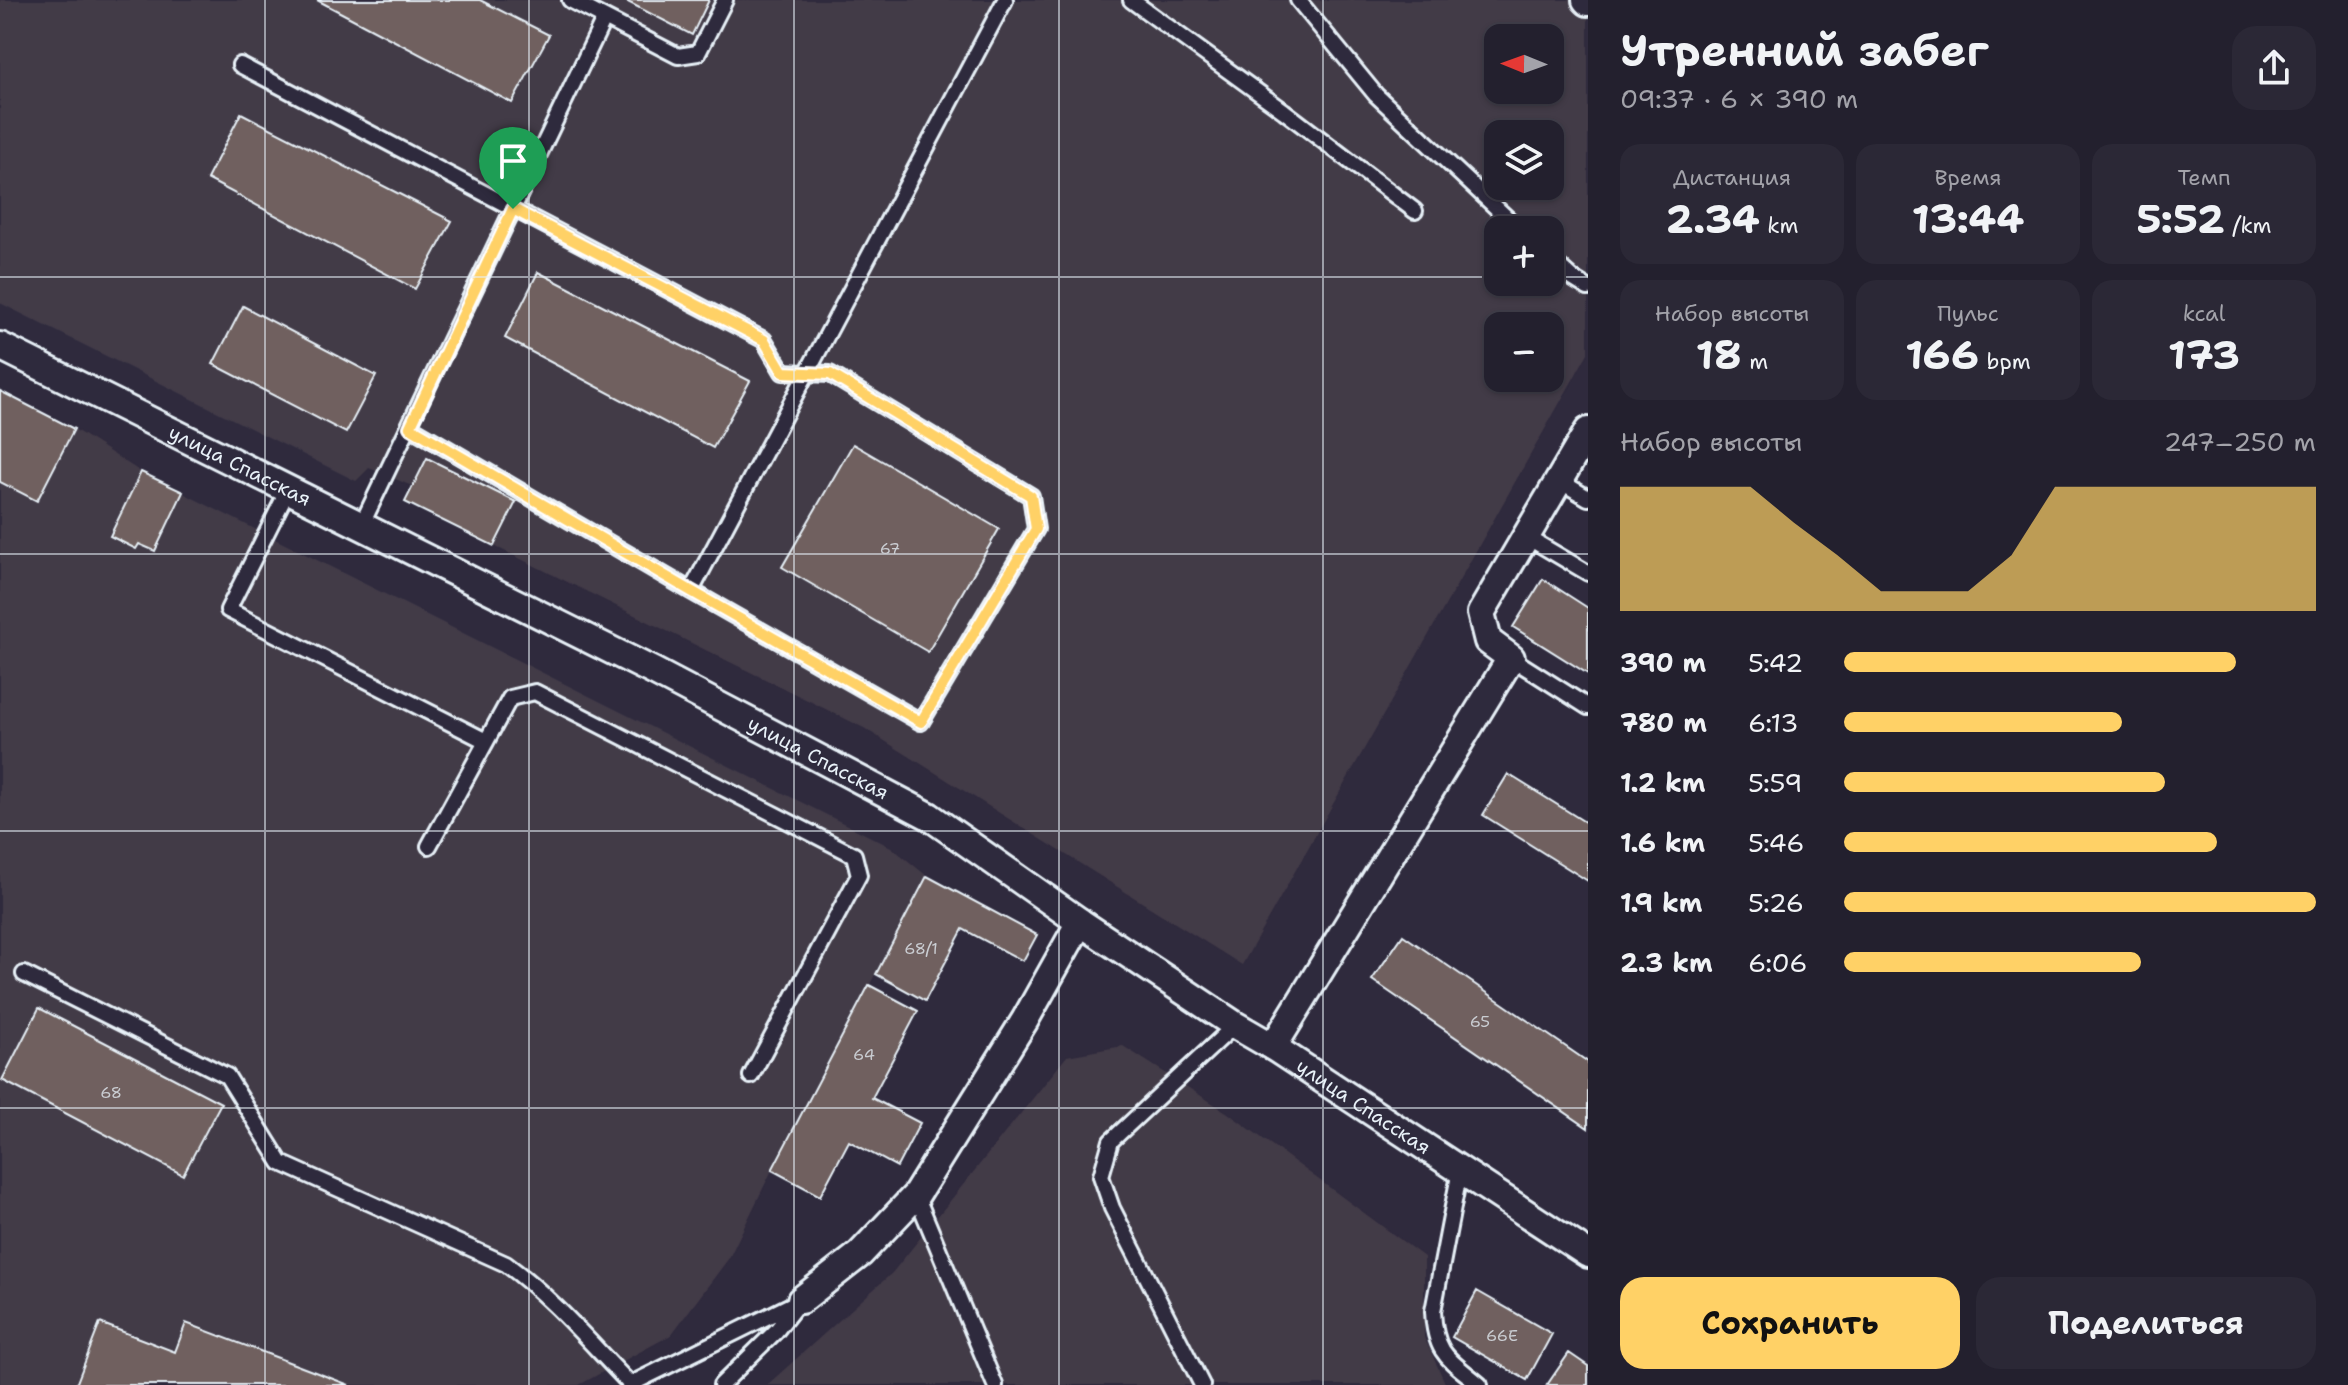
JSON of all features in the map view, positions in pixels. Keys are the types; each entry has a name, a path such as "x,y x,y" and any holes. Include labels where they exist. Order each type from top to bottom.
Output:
{"street":[{"name":"улица Спасская","path":"0,346 653,671 929,816 1080,922 1588,1254"},
{"path":"1273,1047 1511,658 1488,641 1481,613 1588,431"},
{"path":"801,1300 860,1254 916,1195 1025,1020 1080,922"}],"lane":[{"path":"570,0 678,56 698,53 725,0"},
{"path":"691,591 1005,0"},
{"path":"1131,0 1415,211"},
{"path":"1298,0 1376,95 1505,216"},
{"path":"361,526 604,19"},
{"path":"240,65 764,340 783,372 830,374 1031,496 1036,529 921,722 410,427"},
{"path":"1564,271 1588,288"},
{"path":"1560,481 1588,498"},
{"path":"288,490 228,610 486,741"},
{"path":"1527,537 1588,573"},
{"path":"1511,658 1588,707"},
{"path":"429,846 510,698 535,692 854,855 859,875 751,1076"},
{"path":"24,974 227,1076 281,1163 506,1264 546,1298 630,1385 801,1300"},
{"path":"1202,1385 1112,1208 1101,1176 1111,1141 1235,1025"},
{"path":"1460,1170 1433,1311 1434,1332 1442,1353 1480,1385"},
{"path":"916,1195 995,1385"},
{"path":"721,1385 776,1331 801,1300"}],"shaded area":[{"path":"0,0 1588,0 1588,353 1242,965 864,728 405,502 412,486 369,468 356,481 0,303"},
{"path":"0,391 74,429 141,472 891,847 927,876 729,1258 671,1335 579,1385 0,1385"},
{"path":"1123,1046 1228,1113 1424,1257 1424,1337 1446,1385 767,1385 892,1273 1067,1056"}],"building":[{"path":"317,0 480,0 549,35 512,103"},
{"path":"624,0 709,0 692,35"},
{"path":"241,113 452,221 415,289 207,179"},
{"path":"538,272 750,381 713,448 505,338"},
{"path":"243,306 376,376 346,433 213,364"},
{"path":"0,391 74,429 37,501 0,482"},
{"path":"853,444 999,529 928,652 782,567"},
{"path":"427,458 516,502 494,546 405,502"},
{"path":"141,472 183,492 155,551 139,544 136,549 110,536"},
{"path":"1543,579 1588,608 1588,674 1513,627"},
{"path":"1508,774 1588,824 1588,881 1483,815"},
{"path":"927,876 1037,935 1023,961 963,929 925,1001 876,974"},
{"path":"1403,935 1588,1062 1588,1128 1372,980"},
{"path":"869,985 918,1011 872,1098 920,1123 897,1167 849,1141 820,1196 772,1170"},
{"path":"39,1008 221,1103 183,1175 2,1080"},
{"path":"1477,1291 1552,1334 1527,1380 1452,1337"},
{"path":"100,1323 175,1352 186,1323 349,1385 76,1385"},
{"path":"1569,1353 1588,1366 1588,1385 1547,1385"}],"route":[{"path":"513,209 764,340 783,372 830,374 1031,496 1036,529 921,722 410,427 513,209"}]}
